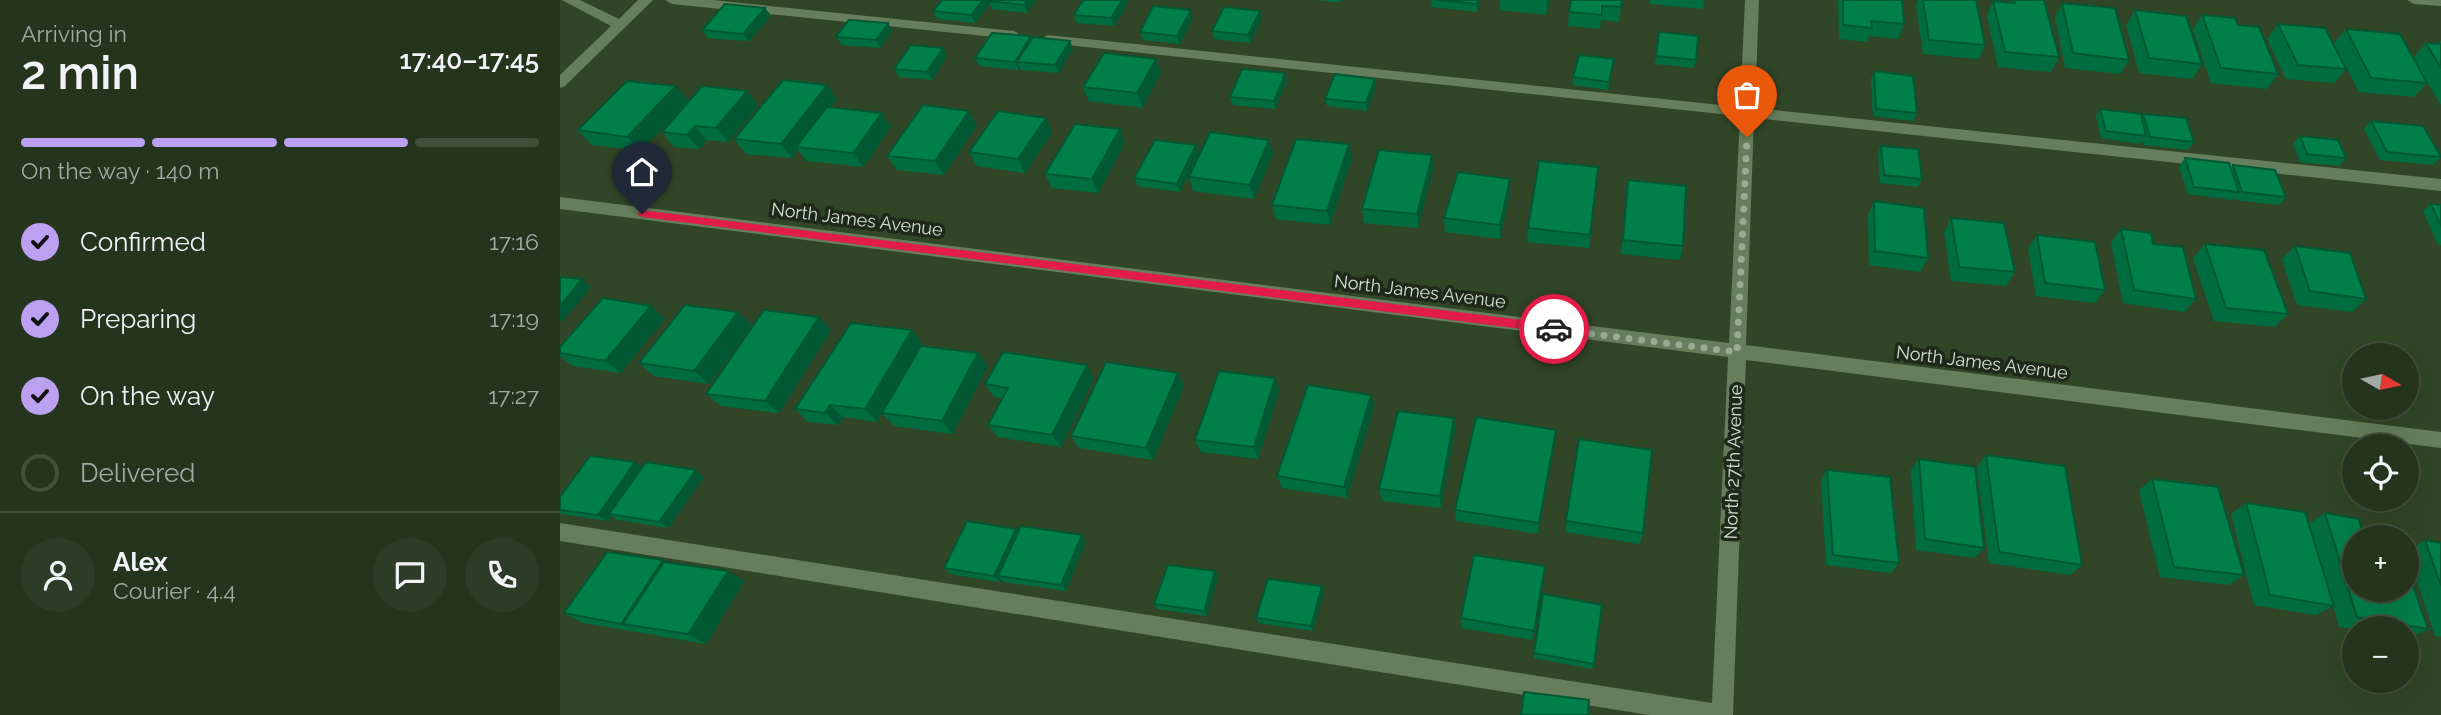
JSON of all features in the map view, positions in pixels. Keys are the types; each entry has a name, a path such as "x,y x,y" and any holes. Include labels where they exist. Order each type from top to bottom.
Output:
{"street":[{"path":"569,0 621,24"},
{"path":"560,83 646,0"},
{"path":"673,0 2441,185"},
{"name":"North 27th Avenue","path":"1719,715 1752,0"},
{"path":"2414,0 2441,2"},
{"name":"North James Avenue","path":"560,203 2441,440"},
{"path":"560,532 1719,715"}],"building":[{"path":"942,0 983,0 971,15 933,11"},
{"path":"989,0 1027,0 1024,5"},
{"path":"1083,0 1122,0 1111,18 1074,15"},
{"path":"1437,0 1478,0 1477,4"},
{"path":"1571,0 1622,0 1621,7 1602,6 1602,15 1569,12"},
{"path":"1843,0 1902,0 1904,24 1871,21 1872,28 1843,25"},
{"path":"1923,0 1976,0 1985,45 1929,40"},
{"path":"2014,0 2044,0 2059,57 2005,52 1993,1 2015,3"},
{"path":"2062,3 2115,8 2129,60 2073,53"},
{"path":"725,4 765,8 743,34 702,30"},
{"path":"1153,6 1191,10 1177,36 1140,32"},
{"path":"1224,7 1260,11 1248,35 1212,31"},
{"path":"2135,10 2186,16 2202,64 2149,58"},
{"path":"2202,15 2235,18 2238,25 2259,27 2278,74 2221,68"},
{"path":"849,20 888,23 876,40 836,37"},
{"path":"2278,24 2325,28 2346,69 2298,65"},
{"path":"2346,29 2400,34 2427,83 2371,78"},
{"path":"1659,32 1698,36 1696,60 1656,56"},
{"path":"992,33 1031,36 1015,62 975,58"},
{"path":"1033,37 1070,41 1055,65 1017,62"},
{"path":"2426,43 2441,44 2441,68"},
{"path":"911,45 943,48 927,72 894,69"},
{"path":"1104,53 1156,59 1137,93 1083,87"},
{"path":"1579,55 1614,59 1609,82 1573,77"},
{"path":"1242,69 1285,73 1274,101 1230,97"},
{"path":"1874,71 1913,76 1917,113 1876,109"},
{"path":"1335,74 1375,79 1366,103 1325,99"},
{"path":"783,80 827,85 781,144 734,139"},
{"path":"627,81 676,86 627,137 578,130"},
{"path":"702,86 747,91 716,128 695,126 687,135 662,132"},
{"path":"923,105 969,111 935,161 887,156"},
{"path":"827,107 882,113 853,153 796,147"},
{"path":"2100,109 2141,114 2146,136 2106,131"},
{"path":"998,111 1046,118 1018,159 969,152"},
{"path":"2143,114 2186,118 2194,142 2150,137"},
{"path":"2371,121 2423,126 2441,157 2387,152"},
{"path":"1075,124 1120,129 1092,179 1045,174"},
{"path":"1210,132 1269,140 1250,185 1189,177"},
{"path":"2300,136 2338,140 2346,158 2307,154"},
{"path":"1296,139 1349,144 1327,211 1272,205"},
{"path":"1155,140 1196,145 1177,184 1134,178"},
{"path":"1881,146 1918,149 1922,179 1884,175"},
{"path":"1379,150 1432,155 1417,214 1362,209"},
{"path":"2185,158 2229,163 2239,192 2194,187"},
{"path":"1539,161 1598,167 1590,235 1528,228"},
{"path":"2233,165 2275,170 2286,197 2242,192"},
{"path":"1458,172 1510,179 1500,225 1444,218"},
{"path":"1628,180 1686,186 1683,246 1623,240"},
{"path":"1874,201 1924,208 1928,258 1875,251"},
{"path":"2431,204 2441,205 2441,226"},
{"path":"1951,218 2004,223 2015,272 1959,267"},
{"path":"2121,229 2151,233 2153,244 2183,247 2196,299 2134,290"},
{"path":"2037,235 2095,242 2105,290 2045,283"},
{"path":"2205,244 2264,250 2288,314 2226,308"},
{"path":"2295,246 2350,253 2366,299 2310,291"},
{"path":"560,277 582,279 560,306"},
{"path":"603,298 651,306 605,361 560,353 560,347"},
{"path":"685,305 738,312 694,371 639,363"},
{"path":"764,310 819,317 765,401 706,394"},
{"path":"851,323 912,330 865,409 830,405 825,413 795,409"},
{"path":"921,346 978,353 942,421 882,413"},
{"path":"1003,352 1087,365 1052,435 988,425 1008,388 985,384"},
{"path":"1106,362 1178,373 1146,448 1071,436"},
{"path":"1219,371 1275,378 1254,447 1195,440"},
{"path":"1308,385 1371,395 1344,487 1277,476"},
{"path":"1398,411 1454,418 1440,496 1379,489"},
{"path":"1476,417 1556,430 1539,523 1455,510"},
{"path":"1579,439 1652,450 1643,533 1566,521"},
{"path":"1986,455 2065,466 2082,565 1999,552"},
{"path":"590,456 635,462 598,515 560,510 560,497"},
{"path":"1919,459 1975,467 1984,548 1925,539"},
{"path":"646,462 696,470 659,522 609,514"},
{"path":"1827,470 1890,477 1899,563 1833,555"},
{"path":"2152,479 2218,487 2244,575 2174,567"},
{"path":"2246,503 2305,512 2334,606 2270,595"},
{"path":"2325,513 2359,519 2360,525 2342,525 2342,568"},
{"path":"967,521 1016,529 994,576 944,568"},
{"path":"1021,526 1082,535 1061,585 998,576"},
{"path":"2425,540 2441,543 2441,586"},
{"path":"607,552 663,560 621,624 564,613"},
{"path":"1474,555 1545,566 1534,631 1461,618"},
{"path":"664,562 728,571 688,634 623,624"},
{"path":"1168,565 1215,571 1204,611 1154,604"},
{"path":"1268,579 1322,586 1311,626 1256,618"},
{"path":"1543,594 1602,605 1594,664 1534,653"},
{"path":"2352,602 2419,602 2428,629 2419,627 2419,616 2357,616"},
{"path":"1524,692 1589,700 1588,715 1521,715"}],"way so far":[{"path":"1554,329 1737,352 1747,137"}],"route":[{"path":"642,214 1554,329"}]}
